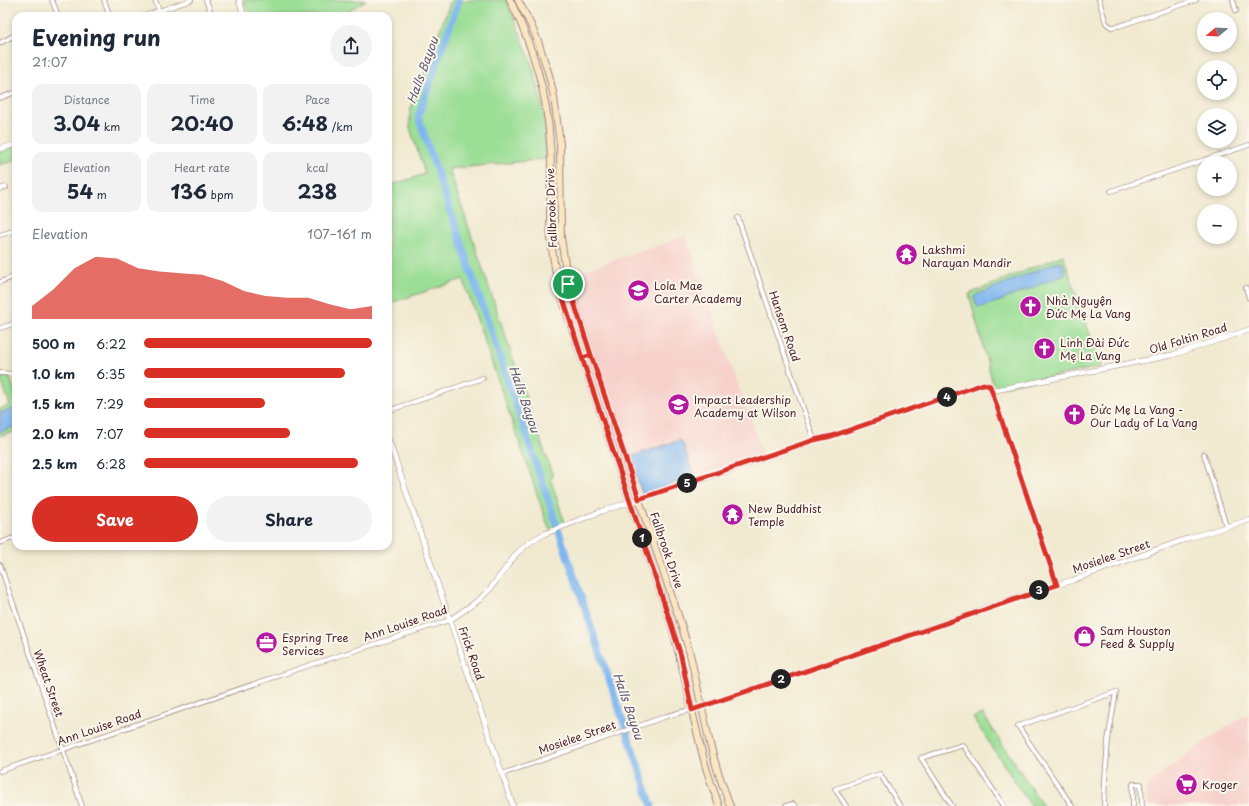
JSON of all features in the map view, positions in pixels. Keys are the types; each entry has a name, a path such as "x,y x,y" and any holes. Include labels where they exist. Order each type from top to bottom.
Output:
{"main road":[{"name":"Fallbrook Drive","path":"510,0 535,60 546,107 550,144 551,238 559,286 681,656 692,710 708,772 719,806"},
{"name":"Fallbrook Drive","path":"518,0 540,46 554,98 560,144 561,238 568,284 686,641 717,769 730,806"},
{"path":"559,286 568,284"},
{"path":"582,358 591,355"}],"street":[{"path":"52,0 56,12"},
{"path":"104,0 108,12"},
{"path":"155,0 159,11"},
{"path":"156,12 191,0"},
{"path":"206,0 210,12"},
{"path":"239,0 243,12"},
{"path":"1098,0 1106,23 1111,27 1119,26 1196,0"},
{"path":"1233,0 1236,12"},
{"path":"0,43 12,37"},
{"path":"0,98 12,94"},
{"path":"0,149 12,145"},
{"path":"1111,191 1249,145"},
{"path":"0,189 6,187"},
{"name":"Hansom Road","path":"738,218 814,440"},
{"path":"0,235 12,231"},
{"path":"0,282 12,278"},
{"path":"1246,288 1249,298"},
{"path":"0,328 12,324"},
{"name":"Old Foltin Road","path":"991,391 1172,356 1249,330"},
{"path":"0,373 12,374"},
{"path":"392,409 483,378"},
{"name":"Ann Louise Road","path":"0,771 310,665 450,620 475,603 486,593 522,548 530,542 546,533 602,511 814,440 832,436 983,384 990,386 991,391"},
{"path":"991,391 1057,585"},
{"name":"Frick Road","path":"392,450 513,806"},
{"path":"1204,454 1226,526"},
{"name":"Mosielee Street","path":"502,774 667,716 702,707 1226,526 1249,520"},
{"path":"0,543 12,538"},
{"name":"Wheat Street","path":"0,565 82,806"},
{"path":"1072,806 1018,726 1116,692 1108,740 1104,806"},
{"path":"952,806 921,758 963,745 1004,806"},
{"path":"846,806 834,789 880,774 900,806"},
{"path":"1133,806 1133,784 1141,784 1142,806"},
{"path":"786,806 794,805"}],"shaded area":[{"path":"686,236 762,454 694,477 683,444 680,440 630,457 578,307 570,275"},
{"path":"1243,716 1249,716 1249,806 1148,806 1147,785 1193,750"}],"green space":[{"path":"244,0 366,0 347,12 248,12"},
{"path":"451,0 506,0 523,40 537,82 543,110 546,159 449,169 553,477 550,478 565,523 549,529 463,279 392,303 392,185 425,174 410,128 410,111"},
{"path":"12,147 12,161 0,165 0,151"},
{"path":"1063,255 1101,367 994,388 969,294"},
{"path":"0,377 10,378 12,383 12,432 0,436 0,409 10,405"},
{"path":"983,714 1043,806 1031,806 973,718"}],"water":[{"path":"1057,262 1061,262 1063,264 1065,274 1000,301 978,308 974,297 976,295"},
{"path":"12,409 12,428 0,432 0,413"},
{"path":"680,440 683,444 694,477 642,494 630,457"}],"waterway":[{"name":"Halls Bayou","path":"459,0 418,116 652,806"}],"place":[{"name":"Lakshmi Narayan Mandir","path":"906,255"},
{"name":"Lola Mae Carter Academy","path":"639,291"},
{"name":"Nhà Nguyện Đức Mẹ La Vang","path":"1030,306"},
{"name":"Linh Đài Đức Mẹ La Vang","path":"1044,348"},
{"name":"Impact Leadership Academy at Wilson","path":"678,405"},
{"name":"Đức Mẹ La Vang - Our Lady of La Vang","path":"1075,415"},
{"name":"New Buddhist Temple","path":"733,514"},
{"name":"Sam Houston Feed & Supply","path":"1084,636"},
{"name":"Espring Tree Services","path":"267,643"},
{"name":"Kroger","path":"1186,784"}],"route":[{"path":"568,284 559,286 565,307 582,358 591,355 639,499 814,440 832,436 983,384 990,386 1057,585 692,710 681,656 671,624 582,358 591,355 568,284"}]}
